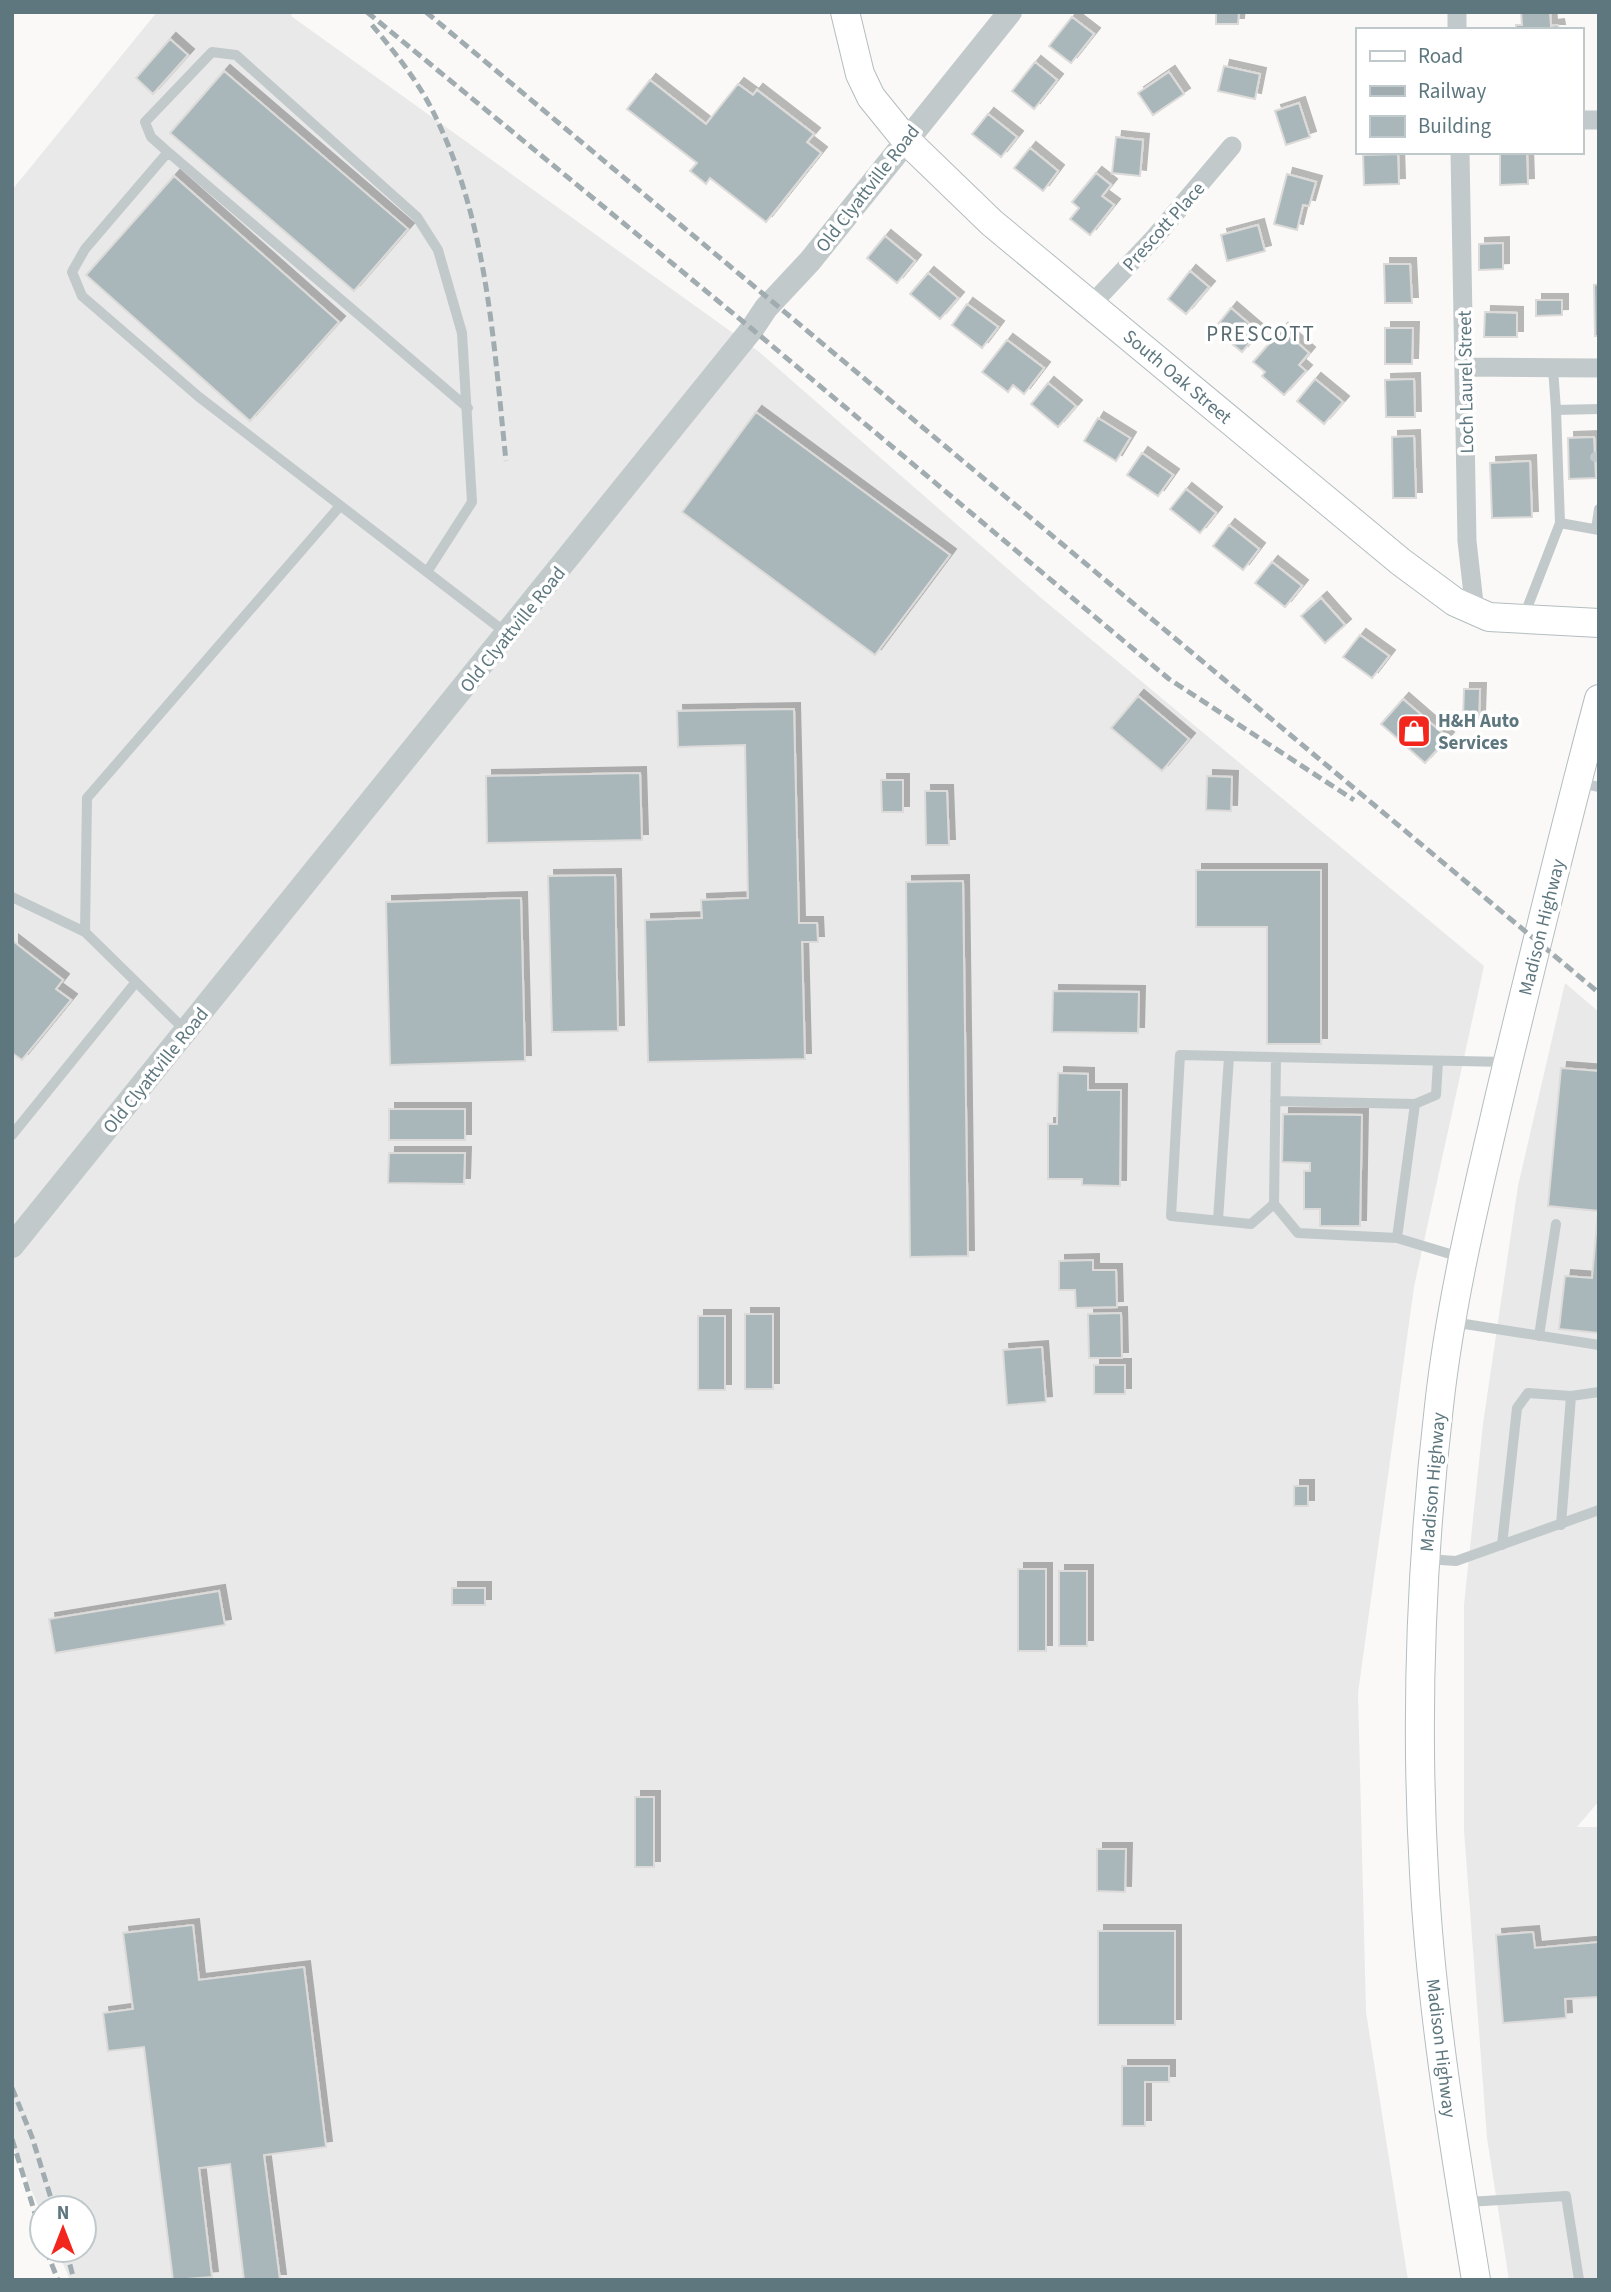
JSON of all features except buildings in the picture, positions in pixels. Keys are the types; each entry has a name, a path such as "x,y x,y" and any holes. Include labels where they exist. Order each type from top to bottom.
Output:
{"main road":[{"name":"South Oak Street","path":"845,12 860,75 871,97 905,139 982,214 1401,562 1455,602 1489,617 1599,623"},
{"name":"Madison Highway","path":"1476,2280 1436,2009 1424,1877 1419,1691 1426,1559 1438,1406 1451,1321 1508,1062 1588,784 1599,699"}],"street":[{"name":"Old Clyattville Road","path":"12,1247 508,635 752,329 766,307 810,261 905,139 1010,12"},
{"name":"Prescott Place","path":"1091,305 1155,237 1233,146"},
{"name":"Loch Laurel Street","path":"1460,154 1467,541 1475,612"},
{"path":"1465,368 1599,368"}],"lane":[{"path":"427,572 472,502 468,408 462,333 438,250 417,217 236,55 212,52 145,122 151,137 468,408"},
{"path":"168,152 86,249 72,272 82,296 199,397 508,635"},
{"path":"1523,620 1560,523 1563,459 1553,368"},
{"path":"1556,410 1599,409"},
{"path":"85,932 88,798 340,506"},
{"path":"1560,523 1597,530 1599,509"},
{"path":"12,897 85,932 186,1031"},
{"path":"12,1135 136,982"},
{"path":"1274,1205 1251,1224 1171,1216 1180,1055 1508,1062"},
{"path":"1218,1220 1229,1057"},
{"path":"1276,1058 1274,1205 1298,1233 1397,1238 1464,1258"},
{"path":"1275,1101 1415,1104 1436,1095 1438,1061"},
{"path":"1397,1238 1415,1104"},
{"path":"1539,1336 1556,1224"},
{"path":"1451,1321 1599,1345"},
{"path":"1502,1545 1517,1408 1528,1393 1571,1396 1599,1392"},
{"path":"1561,1525 1571,1396"},
{"path":"1426,1559 1456,1561 1599,1510"},
{"path":"1463,2202 1566,2196 1579,2280"}],"shaded area":[{"path":"157,12 293,12 291,16 758,351 1040,597 1484,966 1414,1287 1358,1693 1366,2012 1408,2280 70,2280 63,2264 98,2264 98,2194 33,2194 12,2144 12,190"},
{"path":"1565,983 1599,1012 1599,1801 1577,1827 1599,1827 1599,2280 1509,2280 1487,2138 1464,1830 1464,1605 1483,1424 1518,1186"}],"railway":[{"path":"367,12 752,329 1169,679 1354,800"},
{"path":"426,12 1599,993"},
{"path":"372,25 408,71 432,109 455,162 468,203 486,289 506,461"},
{"path":"12,2088 32,2137 50,2194"},
{"path":"12,2139 29,2194"},
{"path":"52,2264 58,2280"},
{"path":"70,2264 74,2280"}],"place":[{"name":"H&H Auto Services","path":"1414,731"}],"district":[{"name":"PRESCOTT","path":"1261,334"}]}
